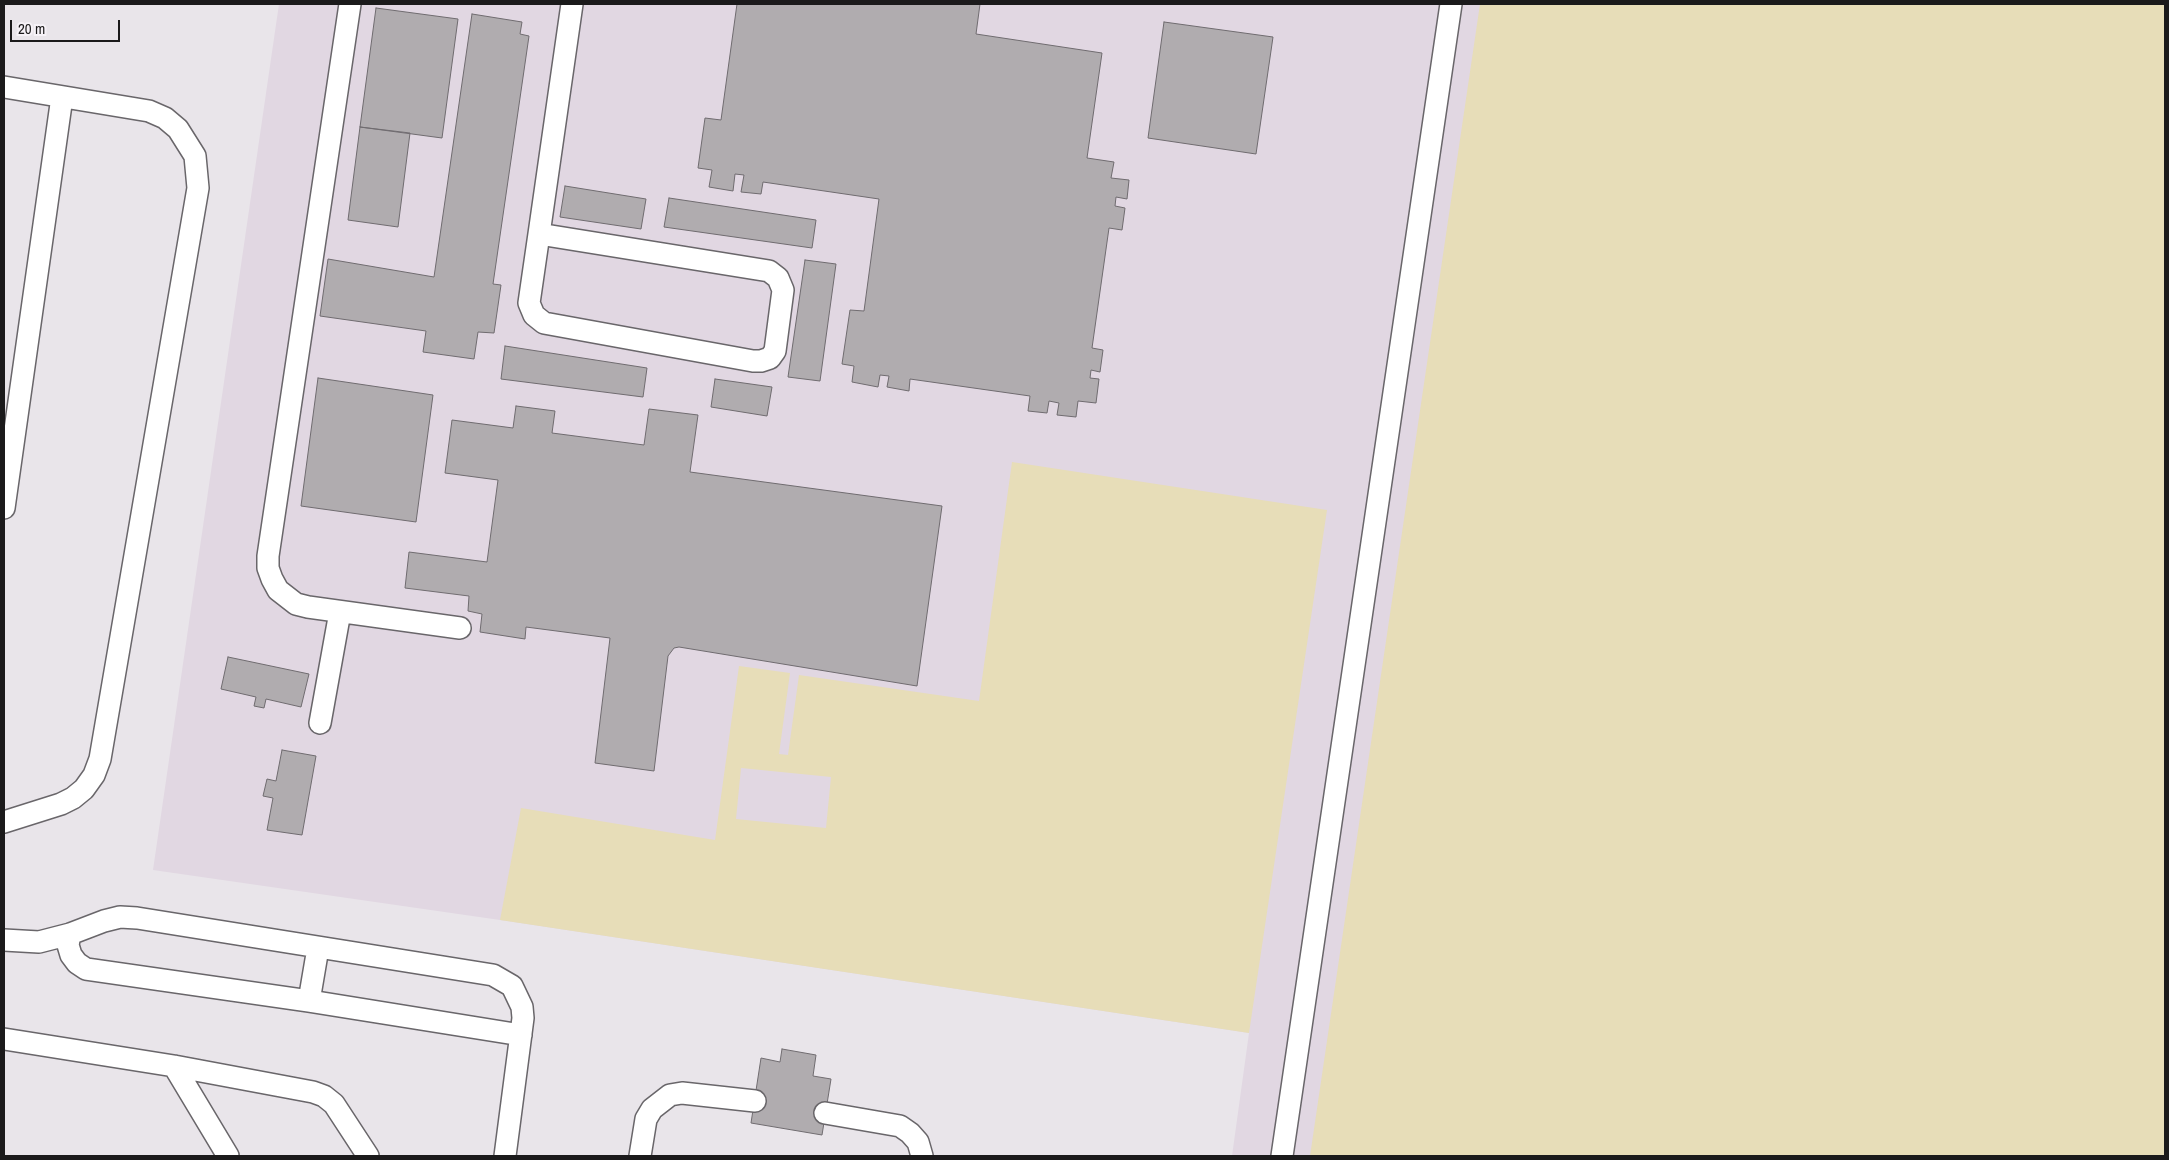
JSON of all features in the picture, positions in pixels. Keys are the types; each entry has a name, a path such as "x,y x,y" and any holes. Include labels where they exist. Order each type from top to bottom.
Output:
{"lane":[{"path":"350,4 268,556 272,579 286,598 308,607 460,628"},
{"path":"539,234 768,271 778,278 783,290 775,351 770,358 753,361 544,323 534,315 529,303 572,4"},
{"path":"1282,1156 1451,4"},
{"path":"4,87 150,111 165,118 178,129 192,149 198,172 198,188 100,760 94,775 84,789 73,798 61,804 4,822"},
{"path":"4,508 62,97"},
{"path":"320,723 340,612"},
{"path":"4,940 39,942 70,934 104,921 120,918 137,918 493,975 512,986 522,1007 523,1018 505,1156"},
{"path":"70,934 68,945 71,955 77,963 86,969 309,1001 521,1035"},
{"path":"309,1001 318,948"},
{"path":"4,1039 174,1066 313,1092 324,1096 334,1104 368,1156"},
{"path":"174,1066 228,1156"},
{"path":"640,1156 646,1119 656,1105 670,1095 682,1093 755,1101"},
{"path":"826,1113 900,1126 918,1142 922,1156"}],"shaded area":[{"path":"279,4 2165,4 2165,1156 1232,1156 1249,1033 500,920 153,870"}],"sand":[{"path":"1480,4 2165,4 2165,1156 1310,1156"},
{"path":"1012,462 1327,510 1249,1033 500,920 521,808 715,840 739,666 790,673 779,754 788,755 799,675 979,701","holes":["741,768 831,777 826,828 736,819"]}],"building":[{"path":"737,4 980,4 976,34 1102,53 1087,158 1114,162 1111,178 1129,180 1127,199 1116,197 1115,206 1125,208 1122,230 1109,228 1092,348 1103,350 1100,372 1091,370 1090,378 1099,379 1096,403 1078,401 1076,417 1057,415 1059,403 1049,401 1047,413 1028,411 1030,396 910,379 909,391 887,387 889,376 880,375 878,387 852,382 854,366 842,364 850,310 864,311 879,199 763,182 761,194 741,192 744,175 735,174 733,191 709,187 712,170 698,168 705,118 721,120"},
{"path":"376,8 458,19 442,138 360,127"},
{"path":"472,14 522,22 520,34 529,36 493,284 501,285 494,333 478,332 474,359 423,352 426,331 320,316 328,259 434,277"},
{"path":"1164,22 1273,37 1256,154 1148,138"},
{"path":"360,127 410,133 398,227 348,220"},
{"path":"565,186 646,199 641,229 560,217"},
{"path":"669,198 816,220 812,248 664,227"},
{"path":"805,260 836,264 820,381 788,377"},
{"path":"505,346 647,368 643,397 501,379"},
{"path":"318,378 433,395 416,522 301,506"},
{"path":"715,379 772,387 767,416 711,407"},
{"path":"516,406 555,411 552,433 644,445 649,409 698,415 690,472 942,506 917,686 679,647 674,648 668,656 654,771 595,763 610,638 526,627 525,639 480,632 482,614 468,611 469,596 405,588 409,552 487,562 498,480 445,473 452,420 513,428"},
{"path":"228,657 309,674 301,707 266,699 264,708 254,706 256,697 221,689"},
{"path":"282,750 316,756 302,835 267,830 273,798 263,796 267,779 276,781"},
{"path":"782,1049 816,1055 813,1076 831,1079 822,1135 751,1123 761,1058 780,1062"}]}
